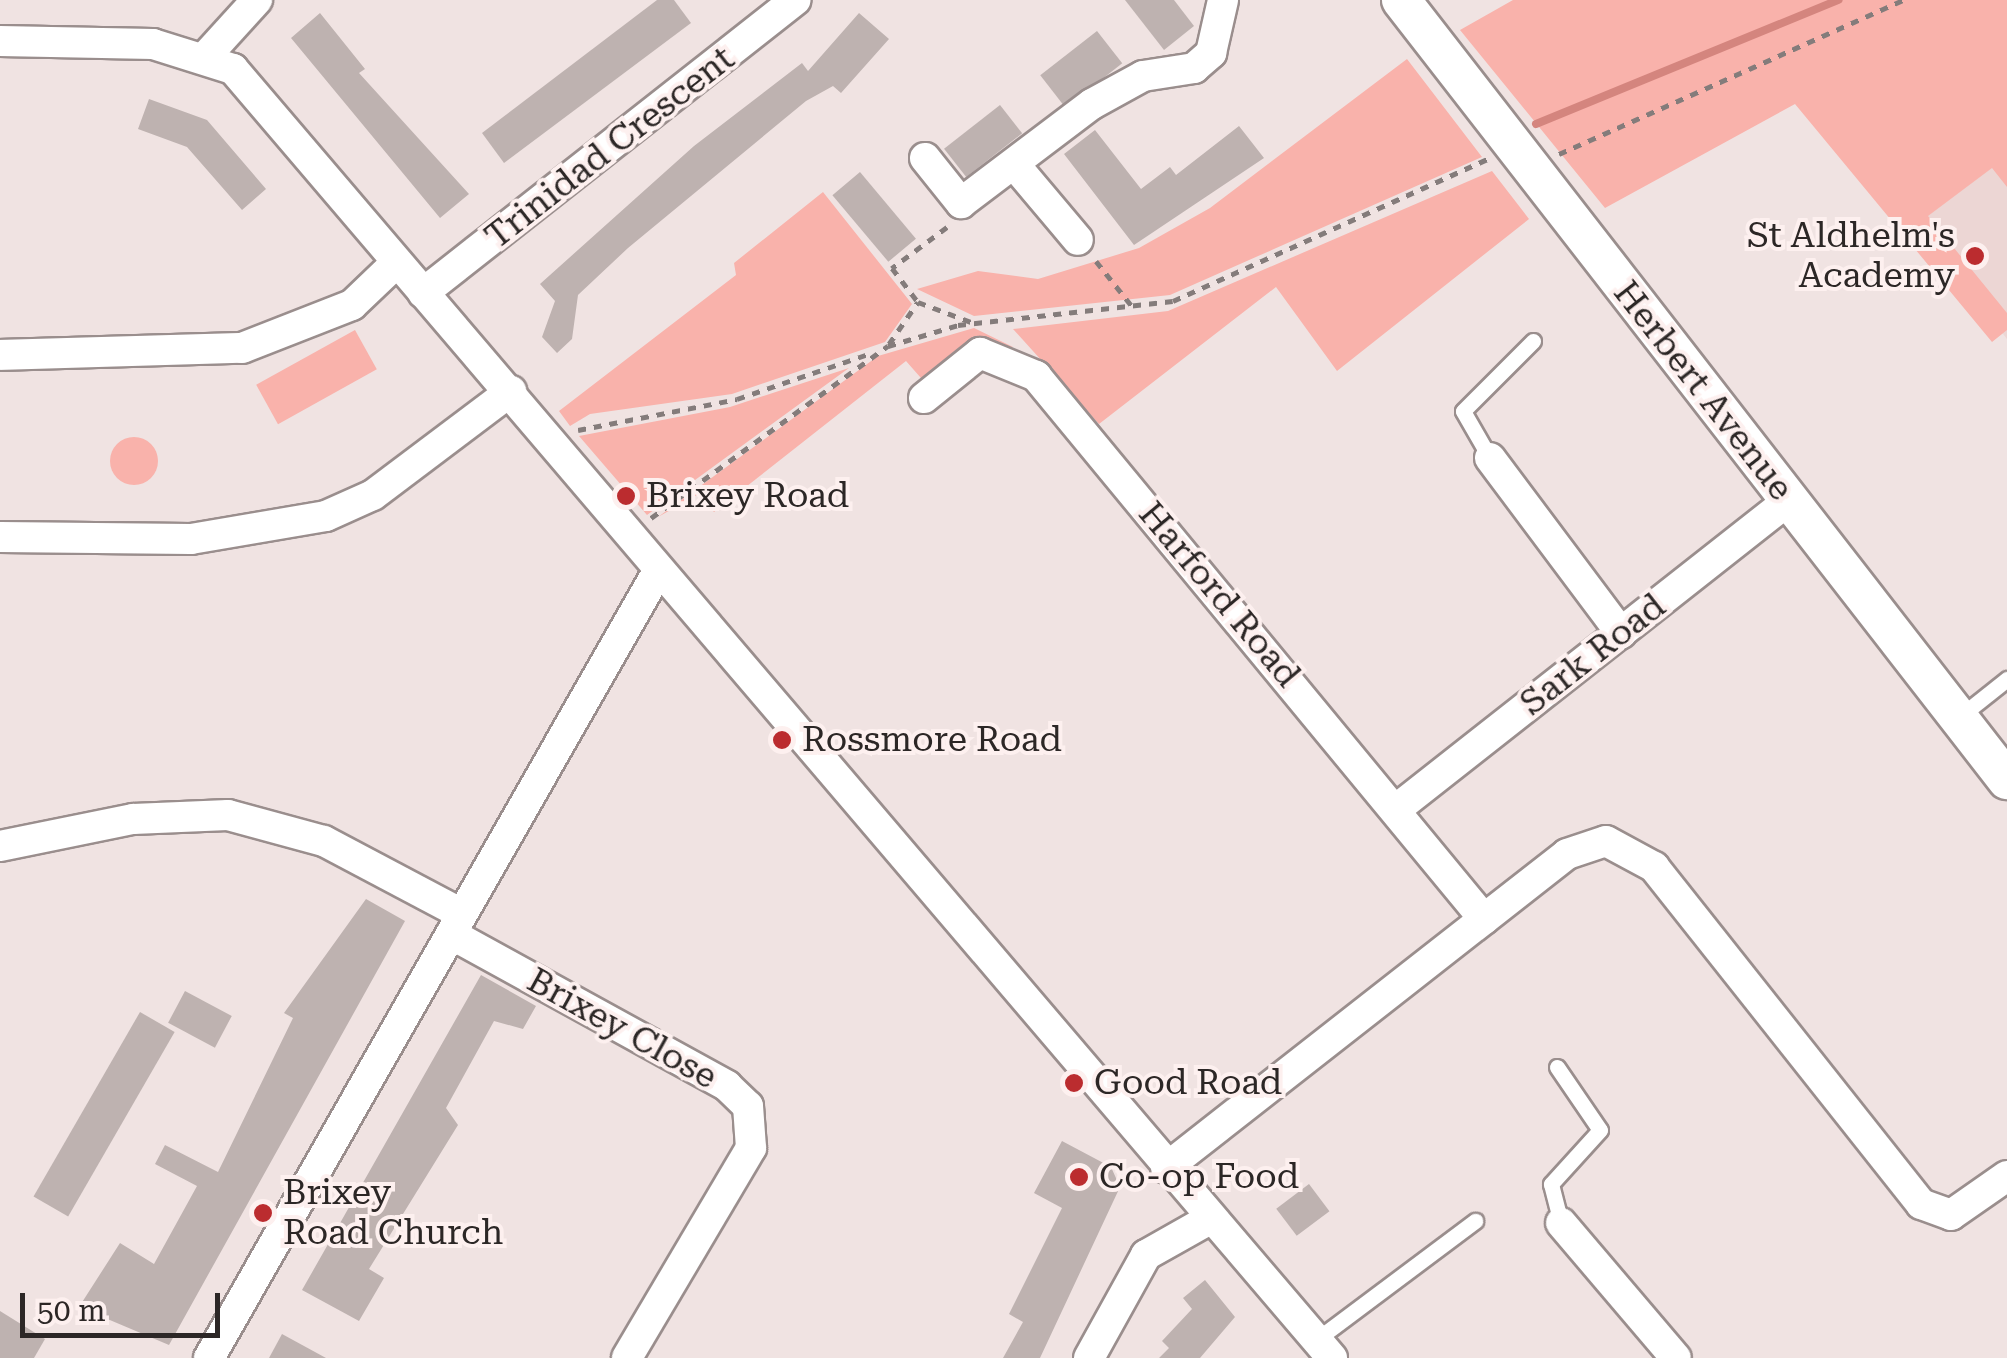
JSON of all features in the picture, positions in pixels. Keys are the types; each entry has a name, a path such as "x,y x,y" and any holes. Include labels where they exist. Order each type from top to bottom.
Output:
{"street":[{"path":"206,56 257,0"},
{"name":"Trinidad Crescent","path":"423,293 795,0"},
{"path":"924,158 961,203 1143,76 1194,68 1211,53 1223,0"},
{"name":"Herbert Avenue","path":"1414,4 1511,141 2007,780"},
{"path":"0,41 153,44 206,56 233,69 1324,1349"},
{"path":"1014,164 1078,240"},
{"path":"0,354 242,348 328,318 396,262"},
{"name":"Harford Road","path":"924,398 980,353 1036,376 1399,807 1484,919"},
{"path":"0,537 191,539 326,516 374,495 510,391"},
{"path":"1490,458 1621,633"},
{"name":"Sark Road","path":"1399,807 1788,502"},
{"path":"208,1358 658,571"},
{"path":"0,846 133,818 228,815 324,841 457,924"},
{"path":"1166,1168 1582,845 1634,850 1921,1204 1950,1215 2007,1176"},
{"name":"Brixey Close","path":"457,924 727,1086 748,1106 752,1148 627,1358"},
{"path":"1089,1358 1146,1255 1210,1219"},
{"path":"1560,1222 1676,1358"}],"lane":[{"path":"1490,458 1464,410 1533,341"},
{"path":"1958,718 2007,679"},
{"path":"1557,1067 1600,1130 1551,1184 1560,1222"},
{"path":"1324,1349 1475,1221"}],"path":[{"path":"648,520 888,346 974,323 1135,310 1476,168 1530,127 1554,156 1626,130 1902,0"},
{"path":"961,203 968,211 892,268 918,302 974,323"},
{"path":"1078,240 1135,310"},
{"path":"888,346 918,302"},
{"path":"578,430 737,399 879,351"}],"shaded area":[{"path":"1513,0 2007,0 2007,187 1992,168 1928,216 2007,313 2007,330 1992,342 1795,104 1605,208 1460,30"},
{"path":"1407,59 1482,157 1170,295 974,316 917,289 978,271 1038,279 1139,248 1210,208"},
{"name":"St Aldhelm's Academy","path":"2007,111 2007,339 1878,174"},
{"path":"1492,171 1529,219 1337,371 1276,287 1099,424 1013,329 1168,311"},
{"path":"823,192 912,304 885,342 732,394 590,414 570,426 559,411 736,275 734,263"},
{"path":"974,328 1013,347 984,345 928,386 906,361 714,512 699,494 658,517 878,356"},
{"path":"355,330 377,369 278,424 256,385"},
{"path":"849,368 647,515 579,436 730,407"},
{"path":"134,437 151,444 158,461 151,478 134,485 117,478 110,461 117,444"}],"building":[{"path":"657,0 674,0 691,23 504,163 482,133"},
{"path":"1125,0 1174,0 1194,26 1164,50"},
{"path":"320,13 365,69 359,73 469,194 440,218 291,38"},
{"path":"859,13 889,39 841,93 833,86 806,101 628,248 578,295 572,339 557,353 542,337 555,301 540,284 694,146 802,63 808,71"},
{"path":"1097,31 1122,63 1066,108 1040,75"},
{"path":"149,99 207,120 266,189 242,210 187,147 138,129"},
{"path":"1000,105 1022,133 966,177 944,149"},
{"path":"1239,126 1264,158 1134,245 1064,154 1095,130 1141,189 1170,167 1176,175"},
{"path":"860,172 916,239 888,262 832,195"},
{"path":"366,899 405,921 169,1345 79,1307 120,1243 154,1264 197,1186 155,1164 165,1145 218,1172 293,1018 284,1013"},
{"path":"481,975 536,1006 523,1029 494,1021 446,1108 458,1125 369,1269 384,1278 359,1321 302,1290"},
{"path":"185,991 232,1016 215,1048 168,1023"},
{"path":"140,1012 175,1032 68,1216 34,1196"},
{"path":"1062,1141 1111,1167 1120,1187 1040,1358 1003,1358 1023,1322 1009,1314 1062,1208 1034,1193"},
{"path":"1309,1184 1329,1211 1297,1236 1276,1209"},
{"path":"1205,1280 1235,1317 1200,1358 1159,1358 1169,1348 1162,1341 1192,1309 1183,1298"},
{"path":"0,1311 45,1339 34,1358 0,1358"},
{"path":"282,1334 326,1358 269,1358"}],"waterway":[{"path":"1536,124 1839,0"}],"place":[{"name":"St Aldhelm's Academy","path":"1975,256"},
{"name":"Brixey Road","path":"626,496"},
{"name":"Rossmore Road","path":"782,740"},
{"name":"Good Road","path":"1074,1083"},
{"name":"Co-op Food","path":"1079,1177"},
{"name":"Brixey Road Church","path":"263,1213"}]}
